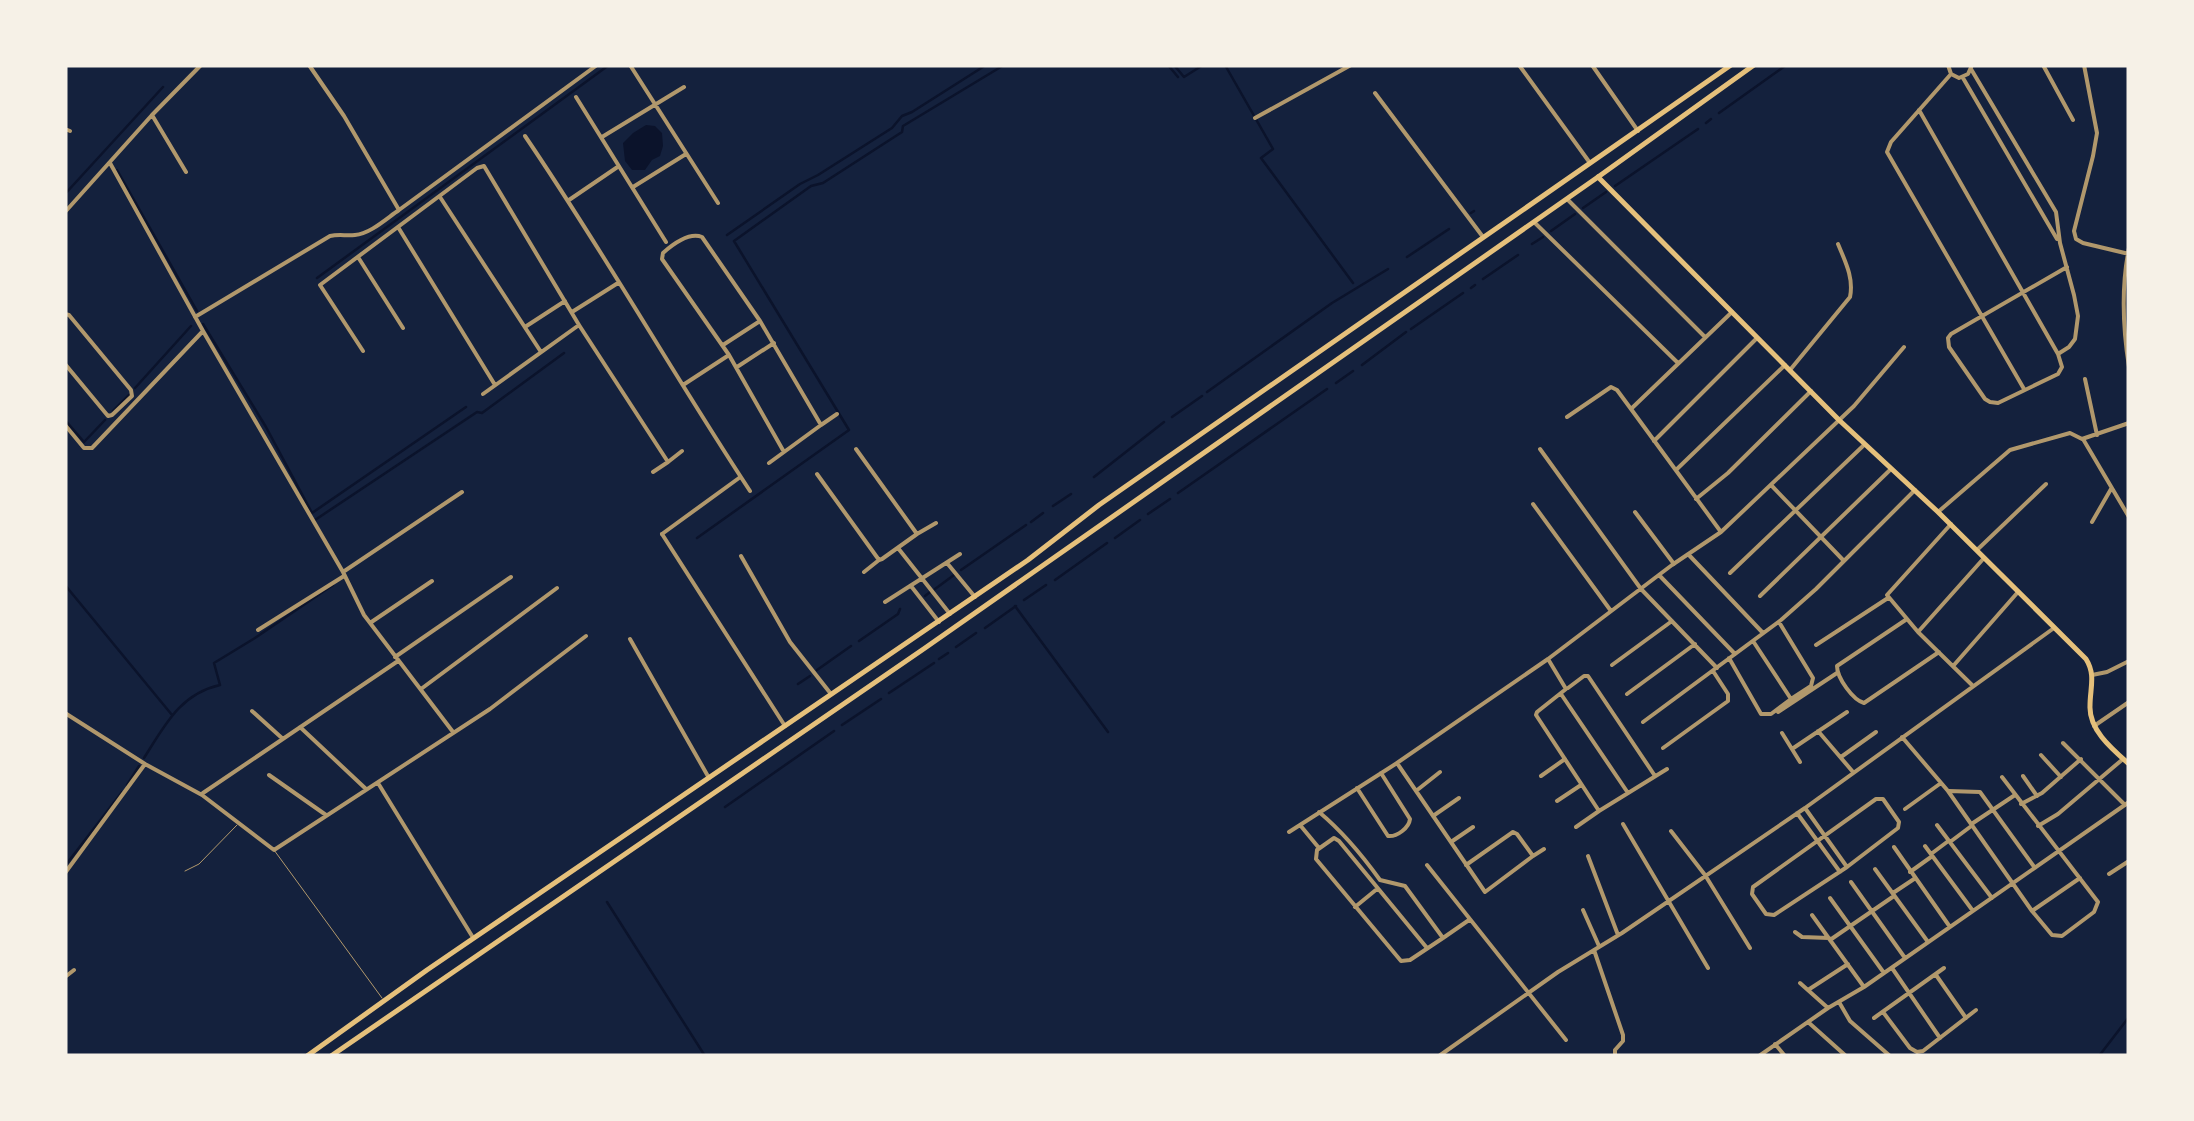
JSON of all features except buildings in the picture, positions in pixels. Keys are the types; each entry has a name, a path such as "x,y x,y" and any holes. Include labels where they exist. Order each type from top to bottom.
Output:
{"main road":[{"path":"307,1056 939,622 1065,534 1099,504 1731,65"},
{"path":"331,1056 925,648 1754,65"},
{"path":"1598,177 1839,420 1951,524 2086,659 2092,675 2090,707 2094,726 2129,764"},
{"path":"1306,362 1315,374"},
{"path":"618,841 626,852"}],"street":[{"path":"65,212 201,65"},
{"path":"309,65 399,210"},
{"path":"194,317 330,236 361,234 597,65"},
{"path":"630,65 718,203"},
{"path":"1255,118 1339,68 1351,65"},
{"path":"1519,65 1590,163"},
{"path":"1592,65 1638,130"},
{"path":"1948,65 1951,74"},
{"path":"2043,65 2073,120"},
{"path":"2084,65 2096,121 2096,141 2074,231 2083,243 2129,252 2129,367"},
{"path":"1962,78 1972,67 2054,206 2077,306 2078,329 2073,344 2058,354"},
{"path":"1951,74 1962,78 2060,242"},
{"path":"1951,74 1888,146 1889,158 2025,389"},
{"path":"602,137 684,87"},
{"path":"1375,93 1483,236"},
{"path":"576,97 666,242"},
{"path":"1919,110 2024,292 2062,367 2058,374 1998,403 1985,400 1949,347 1948,338 1951,334 2024,292 2067,266"},
{"path":"152,115 186,172"},
{"path":"525,136 750,491"},
{"path":"633,188 686,154"},
{"path":"110,164 364,615 452,732"},
{"path":"568,200 619,166"},
{"path":"363,351 320,285 477,168 486,167 565,301 668,462"},
{"path":"440,196 541,352"},
{"path":"1567,199 1704,337"},
{"path":"1534,221 1678,363"},
{"path":"398,227 496,385"},
{"path":"784,452 737,367 662,259 666,250 691,236 702,237 760,320 821,425"},
{"path":"1676,471 1788,367 1841,310 1851,293 1850,274 1838,244"},
{"path":"358,257 403,328"},
{"path":"572,312 618,283"},
{"path":"525,328 565,301"},
{"path":"1630,409 1732,312"},
{"path":"65,314 131,390 132,396 109,416 65,364"},
{"path":"722,345 760,320"},
{"path":"483,394 580,325"},
{"path":"65,425 84,448 92,448 203,331"},
{"path":"1654,441 1757,338"},
{"path":"737,367 774,343"},
{"path":"1288,832 1548,660 1721,532 1839,420 1904,347"},
{"path":"683,385 729,355"},
{"path":"65,382 73,375"},
{"path":"2085,378 2096,435"},
{"path":"1566,417 1611,387 1617,390 1721,532"},
{"path":"1696,499 1811,391"},
{"path":"768,463 836,414"},
{"path":"2082,439 2129,424"},
{"path":"1938,512 2010,450 2074,433 2082,439 2129,516"},
{"path":"1730,572 1865,444"},
{"path":"856,449 917,534"},
{"path":"1540,449 1641,589 1715,669 1728,694 1728,702 1663,748"},
{"path":"653,472 682,451"},
{"path":"1760,596 1891,469"},
{"path":"817,474 879,560"},
{"path":"741,477 662,534 785,726"},
{"path":"1977,550 2046,484"},
{"path":"1772,485 1844,561"},
{"path":"2092,522 2111,489"},
{"path":"1644,722 1779,622 1914,490"},
{"path":"258,630 462,492"},
{"path":"1533,504 1611,611"},
{"path":"1635,512 1674,564"},
{"path":"864,572 936,523"},
{"path":"1816,645 1888,598 1890,591 1951,524"},
{"path":"898,548 950,614"},
{"path":"885,602 960,554"},
{"path":"1688,554 1764,633"},
{"path":"741,556 790,642 831,694"},
{"path":"1918,632 1984,558"},
{"path":"947,562 974,597"},
{"path":"1659,575 1735,654"},
{"path":"202,794 511,577"},
{"path":"370,623 432,581"},
{"path":"911,586 939,622"},
{"path":"421,689 558,588"},
{"path":"1954,665 2018,592"},
{"path":"1888,598 1972,685"},
{"path":"1907,619 1836,668 1856,699 1862,704 1938,652"},
{"path":"1612,665 1672,621"},
{"path":"1729,658 1761,714 1770,714 1811,686 1812,678 1779,622"},
{"path":"1440,1056 1805,808 2054,628"},
{"path":"65,713 202,794 274,850 490,708 586,636"},
{"path":"630,639 709,778"},
{"path":"1753,640 1791,699"},
{"path":"1627,694 1694,644"},
{"path":"1548,660 1628,793"},
{"path":"2092,675 2129,661"},
{"path":"1772,716 1837,674"},
{"path":"1599,811 1536,714 1584,676 1588,676 1655,776"},
{"path":"2094,726 2129,702"},
{"path":"252,710 283,739"},
{"path":"1792,749 1847,712"},
{"path":"300,728 366,788"},
{"path":"1818,731 1853,772"},
{"path":"1841,757 1876,732"},
{"path":"1782,733 1800,762"},
{"path":"1902,736 1948,792 2032,912 2052,935 2062,936 2094,912 2096,898 2002,777"},
{"path":"1759,1056 2127,804 2063,742"},
{"path":"2041,756 2061,777"},
{"path":"1541,776 1565,759"},
{"path":"2038,826 2123,759"},
{"path":"2021,804 2037,796 2081,760"},
{"path":"1397,763 1486,892 1544,849"},
{"path":"65,872 146,764"},
{"path":"1576,827 1666,769"},
{"path":"1416,791 1440,772"},
{"path":"1356,788 1388,836 1399,833 1410,819 1381,773"},
{"path":"269,775 326,814"},
{"path":"2023,776 2037,796"},
{"path":"378,783 475,940"},
{"path":"1905,809 1941,783"},
{"path":"1557,802 1581,785"},
{"path":"1948,792 1980,792 2035,868"},
{"path":"1910,872 2014,795"},
{"path":"1433,816 1459,798"},
{"path":"1876,799 1883,799 1899,822 1899,826 1840,872 1774,915 1766,914 1752,890 1817,842 1876,799"},
{"path":"1805,808 1847,867"},
{"path":"1320,812 1354,844 1380,880 1405,886 1442,938"},
{"path":"1797,813 1840,872"},
{"path":"1300,824 1319,848"},
{"path":"1622,824 1708,968"},
{"path":"1937,824 1992,898"},
{"path":"1450,842 1472,827"},
{"path":"1466,866 1513,832 1533,856"},
{"path":"1671,832 1705,875 1750,948"},
{"path":"1427,948 1334,838 1319,848 1316,858 1400,962 1410,960 1469,920"},
{"path":"1894,846 1950,928"},
{"path":"1925,846 1973,911"},
{"path":"1588,856 1618,936"},
{"path":"2108,874 2129,860"},
{"path":"1427,865 1566,1040"},
{"path":"1875,869 1928,942"},
{"path":"2032,912 2080,878"},
{"path":"1795,932 1800,937 1829,939 1914,879"},
{"path":"1852,882 1905,958"},
{"path":"1355,907 1377,889"},
{"path":"1830,898 1884,973"},
{"path":"1583,910 1623,1035 1615,1056"},
{"path":"1812,915 1864,986"},
{"path":"1808,990 1848,964"},
{"path":"1892,968 1940,1038"},
{"path":"1874,1018 1944,968"},
{"path":"65,976 74,970"},
{"path":"1936,975 1966,1018"},
{"path":"1800,984 1828,1008"},
{"path":"1839,1002 1850,1022 1889,1056"},
{"path":"1883,1012 1913,1051 1922,1051 1976,1010"},
{"path":"1808,1022 1846,1056"},
{"path":"1775,1044 1784,1056"}],"lane":[{"path":"184,872 199,864 238,824"},
{"path":"274,850 384,1001"}],"water":[{"path":"646,125 655,126 662,133 660,156 645,170 632,170 625,161 623,143"}],"waterway":[{"path":"317,278 609,65"},
{"path":"727,235 800,184 892,128 902,116 986,65"},
{"path":"697,538 849,430 734,241 811,186 823,183 902,132 903,126 1004,65"},
{"path":"1168,65 1178,77"},
{"path":"1174,65 1184,77 1203,65"},
{"path":"1225,65 1273,149 1261,158 1353,283"},
{"path":"1719,113 1785,66"},
{"path":"65,194 163,87"},
{"path":"1706,123 1711,119"},
{"path":"1615,186 1698,129"},
{"path":"117,170 197,311"},
{"path":"1583,208 1606,192"},
{"path":"1551,231 1575,214"},
{"path":"1407,257 1449,229"},
{"path":"1532,244 1543,237"},
{"path":"1483,279 1518,255"},
{"path":"1207,392 1332,303 1388,269"},
{"path":"1471,288 1475,285"},
{"path":"1411,329 1463,293"},
{"path":"203,324 266,427 312,513 466,407"},
{"path":"135,388 191,326"},
{"path":"1362,365 1406,332"},
{"path":"315,520 477,412 482,413 564,353"},
{"path":"1336,383 1353,371"},
{"path":"1178,493 1327,389"},
{"path":"113,411 129,395"},
{"path":"1172,417 1202,396"},
{"path":"65,420 84,442 105,420"},
{"path":"1094,477 1164,422"},
{"path":"1053,506 1071,494"},
{"path":"1148,514 1170,499"},
{"path":"1031,522 1043,513"},
{"path":"1115,538 1140,520"},
{"path":"961,570 1026,525"},
{"path":"1055,580 1107,543"},
{"path":"935,589 954,575"},
{"path":"65,585 172,715"},
{"path":"144,758 184,703 220,685 214,663 333,585"},
{"path":"1024,600 1046,585"},
{"path":"925,596 930,592"},
{"path":"1015,606 1108,732"},
{"path":"985,628 1016,606"},
{"path":"859,641 900,609"},
{"path":"956,647 976,633"},
{"path":"817,670 851,646"},
{"path":"939,659 948,653"},
{"path":"889,693 934,663"},
{"path":"798,684 810,676"},
{"path":"842,725 881,699"},
{"path":"725,807 834,731"},
{"path":"127,785 139,766"},
{"path":"65,866 122,792"},
{"path":"607,902 705,1056"},
{"path":"2099,1056 2129,1017"}]}
